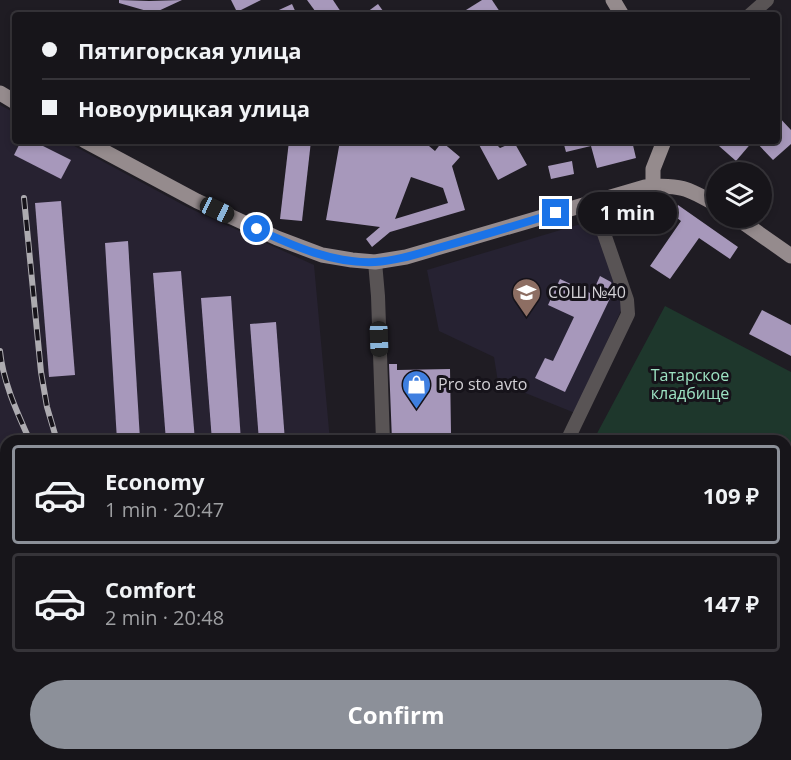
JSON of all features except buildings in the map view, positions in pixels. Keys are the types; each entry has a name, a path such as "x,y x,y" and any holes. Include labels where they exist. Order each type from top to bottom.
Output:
{"main road":[{"path":"91,144 197,201 277,238 322,255 352,261 375,262 406,257 645,187 675,186 706,199"},
{"path":"653,187 653,169 663,144"},
{"path":"752,228 791,255"}],"street":[{"path":"753,12 767,0"},
{"path":"570,435 628,314 627,300 600,222 603,213 598,200"},
{"path":"375,262 383,435"}],"shaded area":[{"path":"0,105 12,111 12,144 71,144 187,207 314,265 329,435 0,435"},
{"name":"СОШ №40","path":"594,220 623,306 575,413 498,382 494,357 439,331 427,270"}],"green space":[{"name":"Татарское кладбище","path":"665,306 791,372 791,435 596,435"}],"railway":[{"path":"24,198 41,372 47,407 55,435"},
{"path":"0,351 7,385 27,435"}],"place":[{"name":"СОШ №40","path":"527,318"},
{"name":"Pro sto avto","path":"417,410"}],"route":[{"path":"257,229 322,255 352,261 375,262 406,257 556,213"}]}
